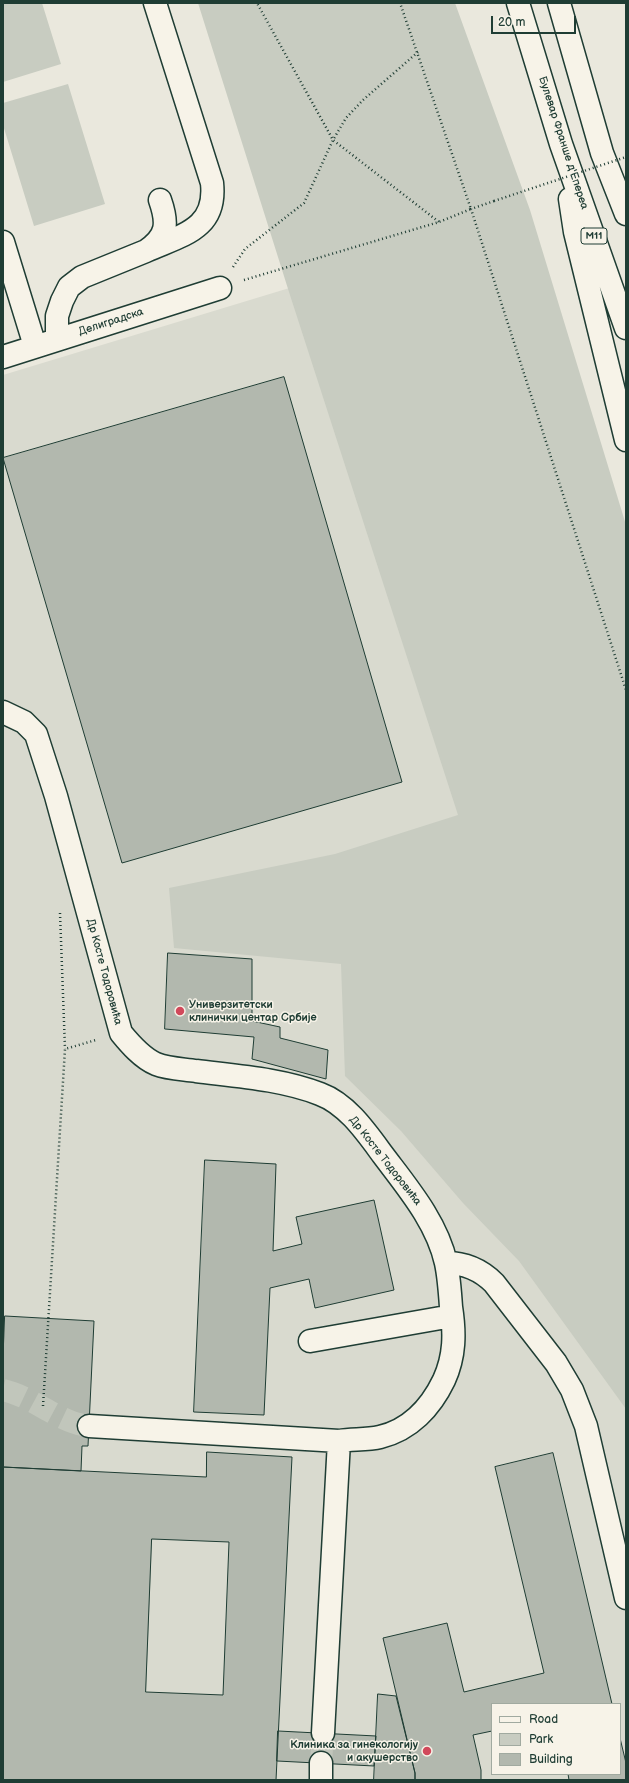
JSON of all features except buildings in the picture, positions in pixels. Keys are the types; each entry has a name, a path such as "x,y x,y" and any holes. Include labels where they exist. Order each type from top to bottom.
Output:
{"main road":[{"path":"57,339 57,316 69,287 82,277 194,230 208,215 212,207 214,196 212,183 155,3"},
{"name":"Булевар Франше д'Епереа","path":"518,3 561,144 626,328"},
{"path":"559,3 602,153 626,214"},
{"path":"561,144 575,232 626,440"},
{"path":"602,153 626,194"},
{"path":"146,251 156,245 163,235 166,225 160,200"},
{"path":"3,242 35,346"},
{"name":"Делиградска","path":"3,357 220,288"},
{"name":"Др Косте Тодоровића","path":"3,712 24,722 36,734 56,796 121,1033 131,1046 154,1063 171,1068 270,1081 320,1094 333,1100 353,1117 420,1206 433,1230 446,1263 452,1316 453,1345 451,1364 434,1399 424,1411 395,1432 378,1437 339,1441 89,1426"},
{"path":"446,1263 459,1263 473,1268 482,1272 494,1283 556,1363 572,1390 586,1426 626,1598"},
{"path":"310,1341 452,1316"},
{"path":"323,1733 339,1441"}],"path":[{"path":"257,3 333,140 439,222"},
{"path":"400,3 471,209 626,690"},
{"path":"220,288 245,249 304,203 333,140 346,118 363,100 418,52"},
{"path":"220,288 439,222 471,209 626,156"},
{"path":"42,1406 65,1048 60,906"},
{"path":"65,1048 121,1033"}],"shaded area":[{"name":"Универзитетски клинички центар Србије","path":"296,286 465,820 626,1381 626,1780 3,1780 3,375"}],"green space":[{"path":"3,3 42,3 61,64 3,82"},
{"path":"198,3 455,3 530,210 626,525 626,1409 519,1261 463,1203 401,1131 345,1076 341,964 174,948 169,888 335,854 458,815 289,292"},
{"path":"68,84 105,204 34,226 3,125 3,103"}],"tunnel":[{"path":"3,1390 25,1398 67,1420 89,1426"},
{"path":"321,1763 323,1733"}],"place":[{"name":"Универзитетски клинички центар Србије","path":"180,1011"},
{"name":"Клиника за гинекологију и акушерство","path":"427,1751"}]}
